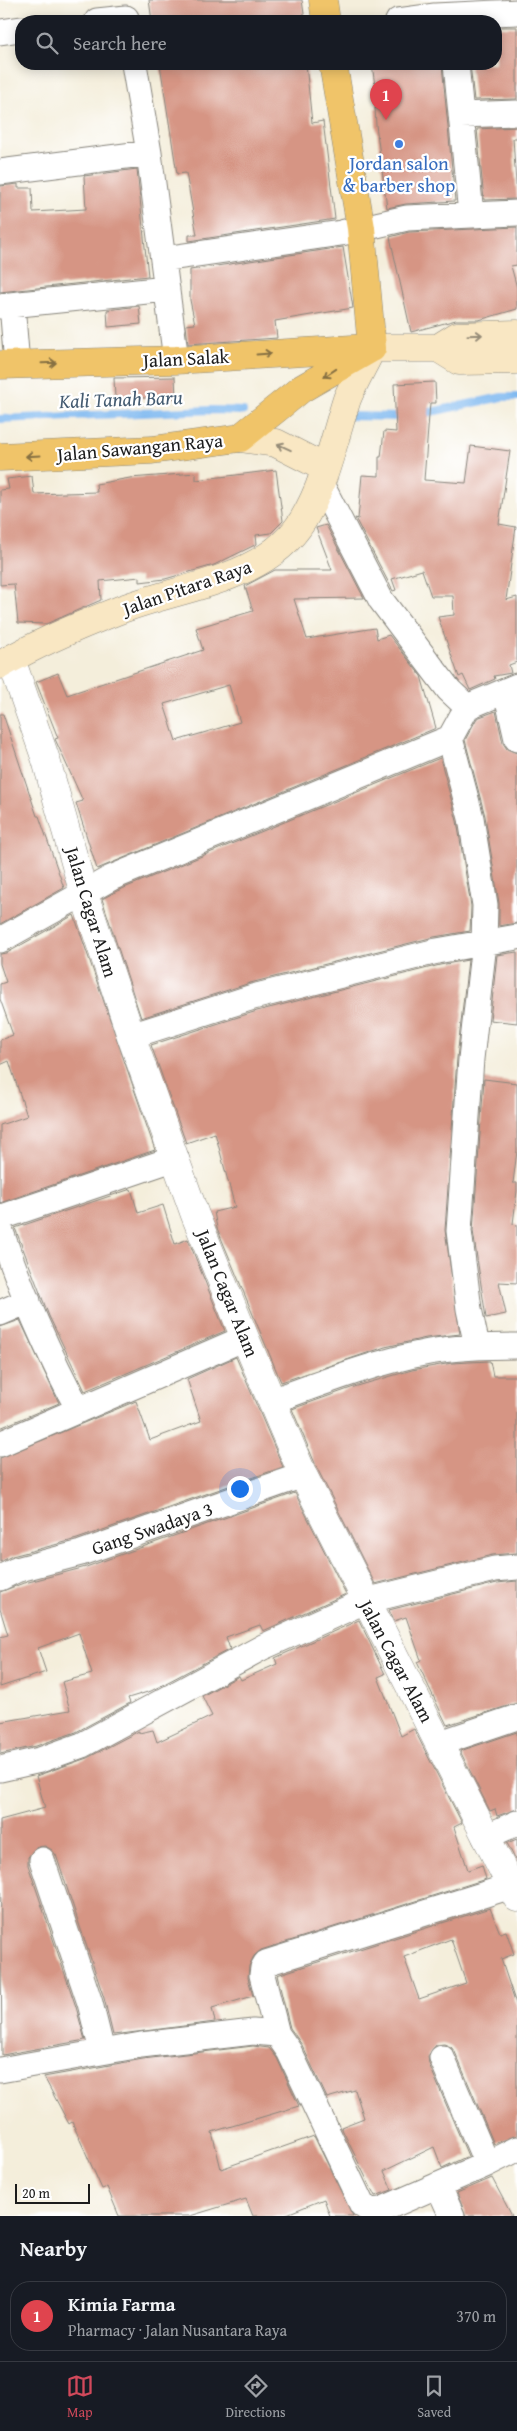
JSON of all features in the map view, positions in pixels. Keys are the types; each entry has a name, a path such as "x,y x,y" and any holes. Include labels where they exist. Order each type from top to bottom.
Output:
{"highway":[{"path":"323,0 325,15"},
{"path":"334,70 361,228 372,348"},
{"name":"Jalan Salak","path":"9,364 176,360 372,348"},
{"name":"Jalan Sawangan Raya","path":"0,457 152,450 240,438 302,389 372,348"}],"main road":[{"path":"438,348 457,336 517,334"},
{"path":"372,348 438,348 459,361 517,360"},
{"name":"Jalan Pitara Raya","path":"6,662 117,611 235,573 261,562 285,542 303,520 323,475 348,396 372,348"},
{"path":"240,438 276,443 323,475"}],"street":[{"path":"433,15 451,12 517,12"},
{"path":"0,32 15,31"},
{"path":"135,70 149,152 176,360"},
{"path":"457,70 471,214"},
{"path":"461,115 517,113"},
{"path":"0,172 149,152"},
{"path":"163,259 342,233 407,218 517,212"},
{"path":"9,364 6,306 167,289"},
{"path":"323,475 380,600 449,690 467,707"},
{"name":"Jalan Cagar Alam","path":"6,662 46,760 84,894 131,1036 196,1215 245,1338 302,1475 365,1601 440,1743 514,1892"},
{"path":"0,940 111,878 450,738 467,707 511,689 517,739"},
{"path":"450,738 471,818 481,868 485,905 484,943 471,1059 459,1231 465,1284 477,1346"},
{"path":"131,1036 252,997 437,951 517,937"},
{"path":"0,1220 5,1216 176,1158"},
{"path":"0,1229 61,1378 79,1410"},
{"path":"0,1313 28,1300"},
{"path":"0,1444 245,1338"},
{"path":"272,1400 398,1359 431,1352 477,1346 517,1346"},
{"name":"Gang Swadaya 3","path":"0,1578 16,1570 81,1553 302,1475"},
{"path":"0,1769 40,1760 82,1745 263,1647 365,1601 496,1569 517,1567"},
{"path":"440,1743 517,1717"},
{"path":"486,1837 517,1823"},
{"path":"42,1860 90,2003 102,2051"},
{"path":"514,1892 266,1963 262,1968 262,1975 278,2034 289,2051 362,2205 370,2214 488,2164 517,2149"},
{"path":"0,2070 102,2051 252,2032 278,2034"},
{"path":"442,2058 488,2164"},
{"path":"438,2185 452,2216"}],"building":[{"path":"149,0 302,0 304,15 151,15"},
{"path":"502,27 517,27 517,99 474,100 471,70 502,70"},
{"path":"161,70 307,70 312,123 323,121 335,219 189,241 189,235 197,235 186,173 177,174"},
{"path":"373,70 443,70 455,201 406,204 387,208 376,125 375,108 378,108"},
{"path":"517,127 517,138 513,138 517,199 484,200 477,129"},
{"path":"137,169 148,276 0,292 0,186 18,184 18,188 32,188 33,212 86,209 84,176"},
{"path":"517,227 517,265 511,266 517,288 517,309 479,320 456,320 411,332 390,237 409,232"},
{"path":"343,247 353,308 275,321 277,338 188,344 186,325 195,324 190,300 190,270"},
{"path":"139,306 141,324 108,327 107,310"},
{"path":"175,377 176,398 115,398 114,378"},
{"path":"435,382 436,403 430,403 424,480 466,483 471,446 510,451 499,524 516,527 506,600 517,597 517,662 509,665 511,673 494,676 495,679 470,690 463,675 459,677 438,617 454,615 453,596 431,596 422,570 392,579 396,590 393,591 355,518 358,519 362,475 379,476 379,457 381,457 384,431 396,432 394,384"},
{"path":"276,470 283,521 271,533 256,535 257,544 214,565 165,579 140,582 140,577 100,581 101,600 46,624 18,623 14,584 0,585 0,490 9,489 7,479 32,476 34,494 97,492 96,484 130,478 196,473 196,480"},
{"path":"326,525 364,598 294,599 307,639 375,628 377,639 389,635 421,676 436,728 97,869 76,803 83,801 55,739 58,738 36,682 58,673 67,695 203,650 196,628 253,611 245,586 275,570 332,570 316,528","holes":["229,685 240,722 176,741 164,704"]},
{"path":"496,711 503,743 507,749 517,753 517,923 499,926 499,903 485,816 465,740 477,718"},
{"path":"0,714 3,714 37,816 39,816 64,888 0,924"},
{"path":"440,758 457,821 471,906 470,931 434,937 250,983 141,1018 102,899 117,891"},
{"path":"74,915 155,1150 0,1203 0,1125 27,1116 9,1061 0,1065 0,1040 13,1035 0,999 0,984 6,982 0,964 0,954 7,953"},
{"path":"517,952 517,1023 490,1020 497,955"},
{"path":"468,960 457,1058 445,1230 460,1334 426,1338 385,1347 281,1382 217,1228 214,1212 235,1207 215,1133 186,1143 151,1045 257,1011 440,965"},
{"path":"484,1079 517,1083 517,1151 513,1183 517,1183 517,1191 513,1224 517,1225 517,1283 499,1282 506,1314 486,1318 473,1231"},
{"path":"131,1189 138,1213 163,1205 175,1244 188,1239 225,1331 85,1391 49,1316 15,1228"},
{"path":"20,1320 59,1403 0,1428 0,1327"},
{"path":"236,1357 283,1467 77,1539 12,1556 0,1562 0,1458 136,1401 150,1440 201,1421 187,1379"},
{"path":"490,1361 493,1376 517,1376 517,1553 492,1555 375,1584 317,1468 292,1409 354,1387 412,1370 452,1363"},
{"path":"295,1493 346,1594 263,1631 260,1625 226,1637 230,1649 151,1691 128,1698 130,1703 76,1732 36,1746 0,1754 0,1722 70,1710 62,1682 92,1674 79,1633 38,1648 46,1672 0,1687 0,1637 8,1635 0,1609 0,1592 21,1584 86,1567"},
{"path":"517,1581 517,1703 447,1725 417,1662 421,1660 406,1617 394,1621 389,1610 497,1583"},
{"path":"359,1620 385,1674 378,1677 401,1736 414,1729 462,1823 454,1827 468,1870 482,1865 486,1879 261,1950 254,1956 249,1966 248,1978 253,1996 212,2008 215,2022 113,2035 104,1998 56,1855 45,1846 37,1847 28,1857 28,1865 76,2007 85,2040 2,2055 0,1820 45,1808 36,1776 87,1758 139,1731 139,1733 153,1730 157,1742 212,1716 202,1696 239,1676 241,1680 277,1664 275,1658"},
{"path":"517,1732 517,1809 497,1816 495,1809 490,1811 460,1751"},
{"path":"517,1839 517,1863 507,1843"},
{"path":"490,1908 500,1933 506,1931 514,1954 501,1959 517,2007 517,2135 494,2144 455,2052 451,2047 444,2044 436,2045 428,2056 429,2064 468,2156 442,2168 434,2147 384,2171 392,2190 375,2196 341,2127 364,2118 355,2090 327,2098 302,2045 290,2028 277,1975","holes":["451,1939 466,1983 419,1999 404,1957"]},
{"path":"253,2046 269,2048 277,2058 299,2106 212,2132 221,2169 314,2136 353,2216 330,2216 324,2199 282,2216 253,2216 246,2199 190,2216 119,2216 107,2187 102,2189 72,2122 69,2124 44,2077 143,2059"},
{"path":"492,2178 512,2216 466,2216 457,2193"}],"waterway":[{"name":"Kali Tanah Baru","path":"421,414 502,397 517,397"},
{"name":"Kali Tanah Baru","path":"0,419 212,410 243,411"},
{"name":"Kali Tanah Baru","path":"347,416 405,417"}],"place":[{"name":"Kimia Farma","path":"386,120"},
{"name":"Jordan salon & barber shop","path":"399,144"}]}
